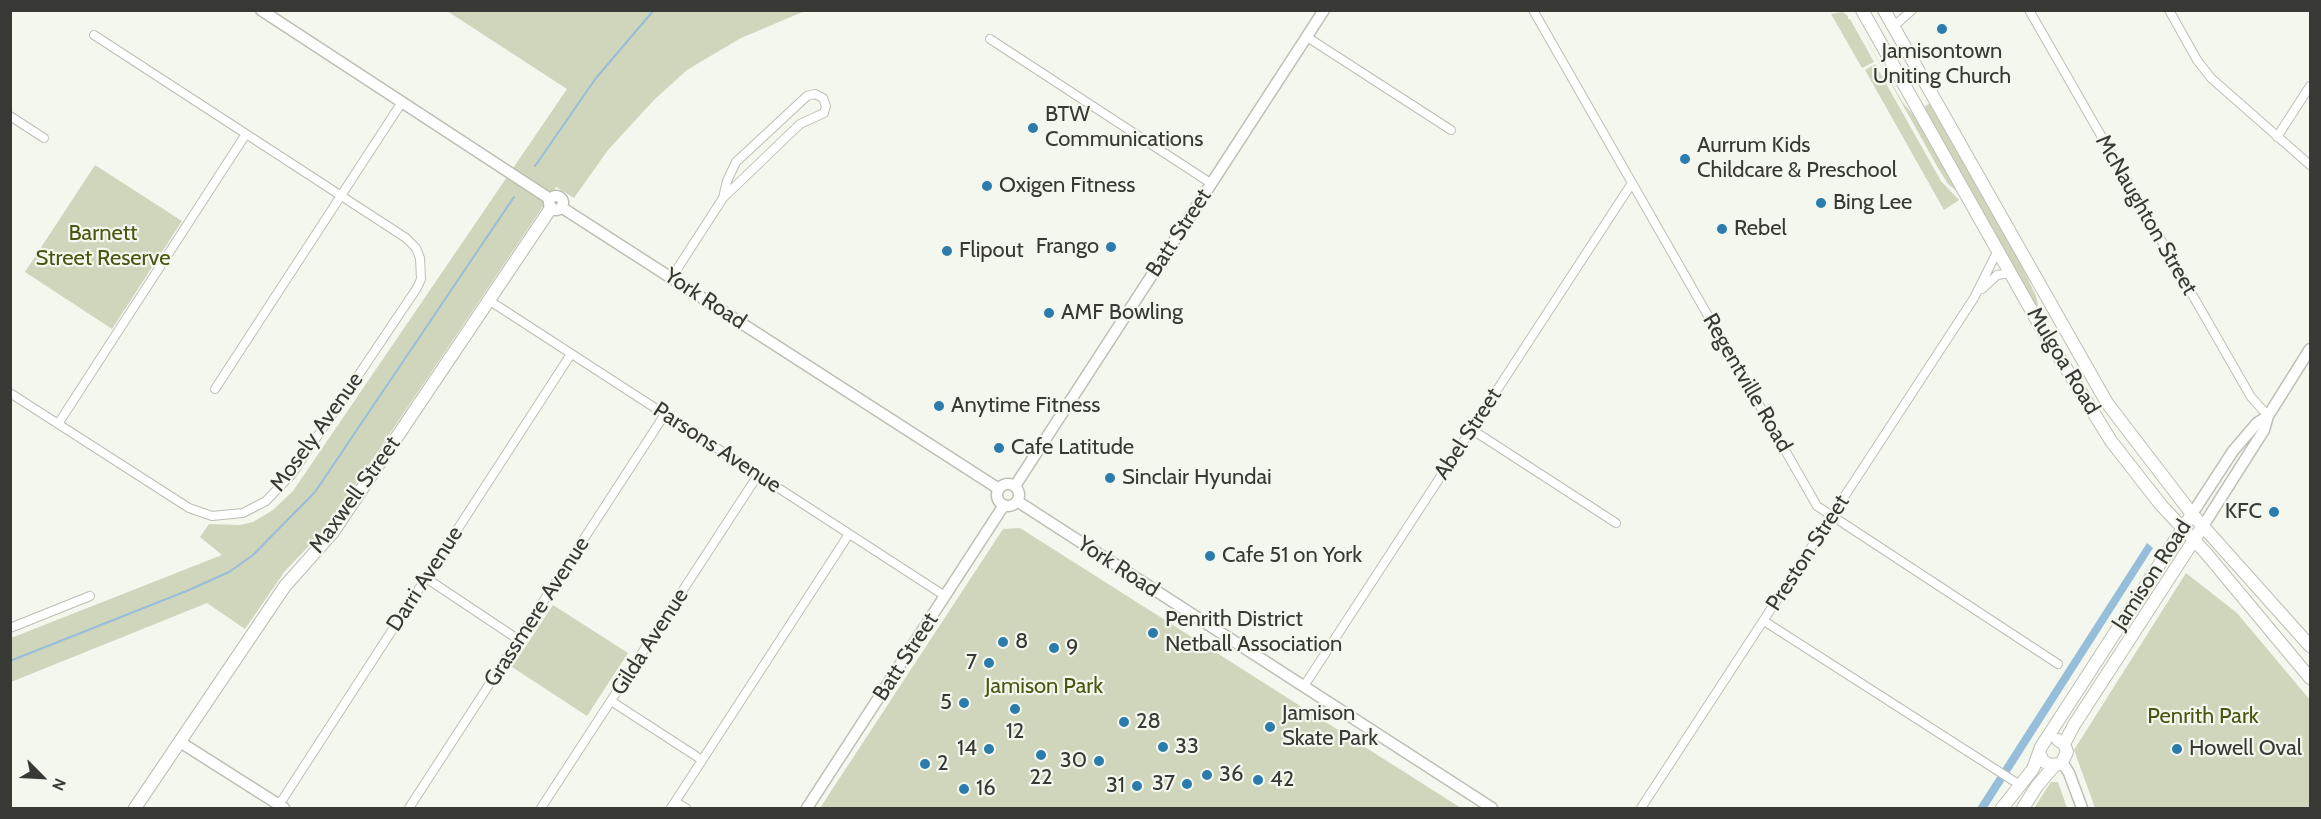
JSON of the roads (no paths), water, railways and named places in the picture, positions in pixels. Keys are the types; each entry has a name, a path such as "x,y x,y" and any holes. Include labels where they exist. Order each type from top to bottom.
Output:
{"main road":[{"name":"Mulgoa Road","path":"1862,10 2043,331 2111,441 2160,505 2194,541 2310,678"},
{"name":"Mulgoa Road","path":"1884,10 2107,403 2192,514 2310,646"},
{"name":"Maxwell Street","path":"135,808 285,586 333,532 554,205"},
{"name":"Jamison Road","path":"2046,741 2192,514"},
{"name":"Jamison Road","path":"2064,744 2203,526"},
{"path":"2002,808 2033,769 2041,747 2046,741 2054,739 2064,744 2067,752 2037,786 2023,808"},
{"path":"2040,755 2043,762 2058,764"}],"street":[{"name":"York Road","path":"261,10 554,205 672,277 999,489"},
{"name":"Batt Street","path":"1014,486 1324,10"},
{"name":"Regentville Road","path":"1533,10 1816,504 2058,664"},
{"path":"1893,27 1912,10"},
{"name":"McNaughton Street","path":"2029,10 2251,397 2268,416"},
{"path":"2169,10 2197,60 2211,78 2310,165"},
{"name":"Mosely Avenue","path":"10,393 199,513 219,517 236,515 251,510 266,501 292,474 421,279 422,262 413,244 94,35"},
{"path":"1307,37 1451,130"},
{"path":"990,39 1212,184"},
{"path":"2277,137 2310,86"},
{"path":"672,277 723,198 800,124 824,112 826,106 823,98 815,94 807,96 736,162 727,181 723,198"},
{"path":"215,389 402,102"},
{"path":"10,116 44,138"},
{"path":"58,424 246,134"},
{"name":"Abel Street","path":"1304,686 1632,183"},
{"name":"Preston Street","path":"1641,808 1974,298 1998,250"},
{"name":"Preston Street","path":"1974,298 1993,277 2011,273"},
{"name":"Parsons Avenue","path":"490,301 945,596"},
{"name":"Jamison Road","path":"2203,526 2264,430 2268,416 2310,349"},
{"name":"Darri Avenue","path":"282,807 571,354"},
{"name":"Grassmere Avenue","path":"409,808 665,414"},
{"name":"Jamison Road","path":"2192,514 2233,451 2257,423 2268,416"},
{"path":"1471,429 1616,523"},
{"name":"Gilda Avenue","path":"541,808 758,475"},
{"path":"1004,485 1014,486 1018,492 1017,501 1011,506 1004,505 998,498 999,489 1004,485"},
{"name":"York Road","path":"1017,501 1492,808"},
{"name":"Batt Street","path":"807,808 1004,505"},
{"path":"686,808 673,805 849,534"},
{"path":"426,578 519,640"},
{"path":"10,628 90,596"},
{"path":"1764,621 2020,784"},
{"path":"611,701 702,760"},
{"path":"180,742 282,807"},
{"path":"2058,764 2069,773 2082,808"}],"water":[{"path":"2147,543 2153,548 1987,808 1977,808"}],"waterway":[{"path":"535,166 596,78 654,10"},
{"path":"10,661 189,590 229,572 253,555 315,492 514,197"}],"place":[{"name":"Jamisontown Uniting Church","path":"1942,29"},
{"name":"BTW Communications","path":"1033,128"},
{"name":"Aurrum Kids Childcare & Preschool","path":"1685,159"},
{"name":"Oxigen Fitness","path":"987,186"},
{"name":"Bing Lee","path":"1821,203"},
{"name":"Rebel","path":"1722,229"},
{"name":"Frango","path":"1111,247"},
{"name":"Flipout","path":"947,251"},
{"name":"AMF Bowling","path":"1049,313"},
{"name":"Anytime Fitness","path":"939,406"},
{"name":"Cafe Latitude","path":"999,448"},
{"name":"Sinclair Hyundai","path":"1110,478"},
{"name":"KFC","path":"2274,512"},
{"name":"Cafe 51 on York","path":"1210,556"},
{"name":"Penrith District Netball Association","path":"1153,633"},
{"name":"8","path":"1003,642"},
{"name":"9","path":"1054,648"},
{"name":"7","path":"989,663"},
{"name":"5","path":"964,703"},
{"name":"12","path":"1015,709"},
{"name":"28","path":"1124,722"},
{"name":"Jamison Skate Park","path":"1270,727"},
{"name":"33","path":"1163,747"},
{"name":"14","path":"989,749"},
{"name":"Howell Oval","path":"2177,749"},
{"name":"22","path":"1041,755"},
{"name":"30","path":"1099,761"},
{"name":"2","path":"925,764"},
{"name":"36","path":"1207,775"},
{"name":"42","path":"1258,780"},
{"name":"37","path":"1187,784"},
{"name":"31","path":"1137,786"},
{"name":"16","path":"964,789"}],"park label":[{"name":"Barnett Street Reserve","path":"103,246"},
{"name":"Jamison Park","path":"1044,687"},
{"name":"Penrith Park","path":"2203,717"}]}
